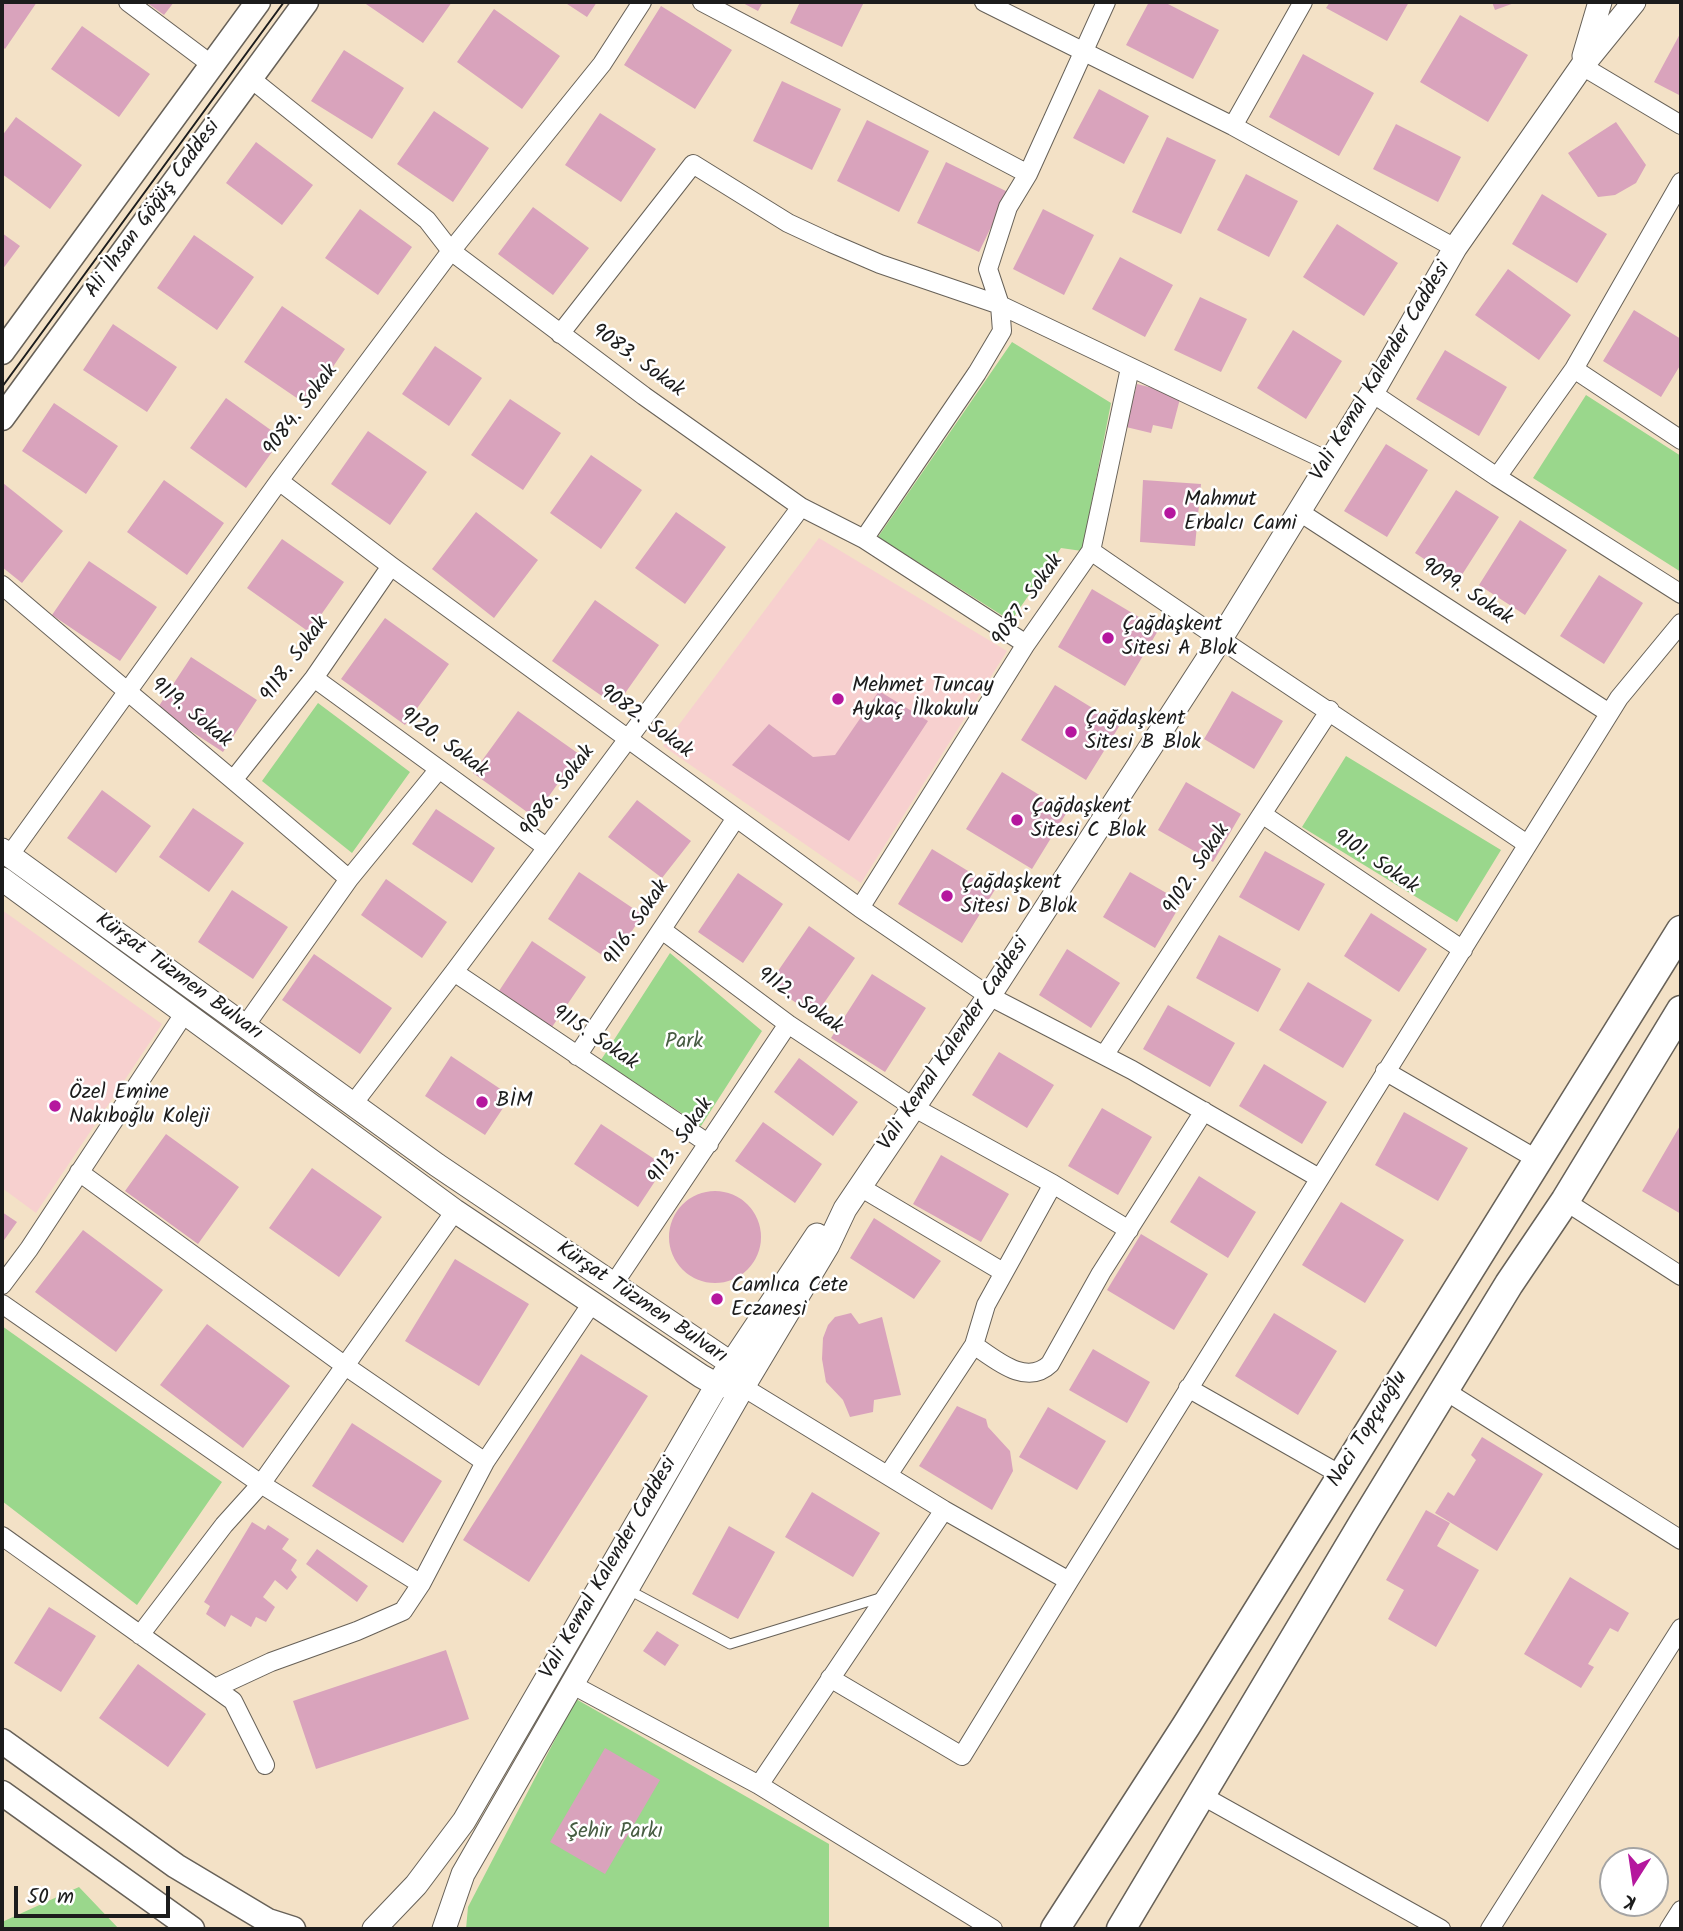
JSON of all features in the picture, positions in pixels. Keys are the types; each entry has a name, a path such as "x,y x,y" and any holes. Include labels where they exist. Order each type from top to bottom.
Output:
{"main road":[{"name":"Ali İhsan Göğüş Caddesi","path":"2,352 258,2"},
{"name":"Ali İhsan Göğüş Caddesi","path":"2,418 306,2"},
{"name":"Naci Topçuoğlu","path":"1055,1929 1193,1714 1681,930"},
{"name":"Naci Topçuoğlu","path":"1121,1929 1444,1390 1509,1284 1565,1201 1681,1010"},
{"path":"2,1741 176,1866 268,1921 293,1929"},
{"path":"2,1793 192,1929"}],"street":[{"path":"128,2 212,65"},
{"name":"9084. Sokak","path":"5,853 128,693 279,481 451,251 602,64 642,2"},
{"path":"702,2 1028,174"},
{"path":"984,2 1233,126 1455,248"},
{"path":"864,539 977,373 1002,331 1000,305 988,269 1008,207 1028,174 1081,51 1106,2"},
{"path":"1233,126 1303,2"},
{"path":"1600,2 1582,66 1681,125"},
{"name":"Vali Kemal Kalender Caddesi","path":"444,1929 454,1895 464,1874 571,1684 828,1245 845,1209 989,996 1220,640 1372,393 1455,248 1582,66 1634,2"},
{"name":"9083. Sokak","path":"250,78 426,220 451,251 644,396 801,507 864,539 1026,644"},
{"path":"560,334 692,164 788,223 880,264 1000,305 1330,463"},
{"path":"1497,477 1574,369 1681,183"},
{"name":"9087. Sokak","path":"860,908 1026,644 1091,551 1130,368"},
{"path":"1574,369 1681,440"},
{"path":"1372,393 1497,477 1681,594"},
{"name":"9082. Sokak","path":"279,481 391,566 860,908 989,996 1105,1055 1319,1178"},
{"name":"9086. Sokak","path":"353,1104 801,507"},
{"name":"9099. Sokak","path":"1298,511 1609,713"},
{"path":"1091,551 1527,844"},
{"name":"9118. Sokak","path":"234,779 314,678 391,566"},
{"name":"9119. Sokak","path":"2,585 349,879"},
{"path":"830,1678 962,1756 1385,1070 1463,950 1609,713 1681,623"},
{"name":"9120. Sokak","path":"314,678 546,848"},
{"name":"9102. Sokak","path":"1105,1055 1330,710"},
{"path":"245,1026 349,879 439,769"},
{"name":"9101. Sokak","path":"1262,814 1463,950"},
{"name":"9116. Sokak","path":"578,1056 736,818"},
{"name":"Kürşat Tüzmen Bulvarı","path":"2,879 455,1211 717,1385 743,1387 732,1364 437,1165 5,853"},
{"name":"9112. Sokak","path":"662,930 788,1024 913,1107 1053,1184 1129,1230"},
{"name":"9115. Sokak","path":"454,972 709,1144"},
{"path":"2,1285 184,1014"},
{"name":"9113. Sokak","path":"612,1285 788,1024"},
{"path":"1385,1070 1538,1160"},
{"path":"974,1345 1000,1363 1024,1374 1033,1375 1050,1364 1101,1273 1204,1111"},
{"path":"79,1172 344,1365 485,1462"},
{"path":"888,1475 974,1345 980,1320 1003,1272 1053,1184"},
{"path":"860,1187 1003,1272"},
{"path":"1565,1201 1681,1276"},
{"name":"Vali Kemal Kalender Caddesi","path":"374,1929 423,1875 464,1821 717,1385 816,1236 845,1209"},
{"path":"141,1635 225,1525 261,1483 455,1211"},
{"path":"215,1688 271,1662 403,1611 421,1584 485,1462 592,1303"},
{"path":"2,1304 261,1483 421,1584"},
{"path":"743,1387 944,1510 1069,1581"},
{"path":"1188,1388 1341,1475"},
{"path":"1444,1390 1681,1540"},
{"path":"759,1785 944,1510"},
{"path":"2,1536 233,1701 265,1765"},
{"path":"1490,1929 1674,1654 1681,1628"},
{"path":"571,1684 759,1785 993,1929"},
{"path":"1200,1795 1441,1929"},
{"path":"1669,1929 1681,1910"}],"lane":[{"path":"626,1589 730,1644 886,1597"}],"shaded area":[{"name":"Mehmet Tuncay Aykaç İlkokulu","path":"819,538 1007,651 861,883 663,746"},
{"name":"Özel Emine Nakıboğlu Koleji","path":"2,910 162,1024 36,1213 2,1188"}],"green space":[{"path":"1012,342 1111,403 1082,551 1061,548 1011,621 878,537"},
{"path":"1586,395 1681,456 1681,572 1533,478"},
{"path":"318,703 410,772 352,853 262,781"},
{"path":"1346,756 1501,850 1457,922 1302,827"},
{"name":"Park","path":"670,953 762,1031 701,1126 601,1060"},
{"path":"2,1326 222,1482 137,1605 2,1501"},
{"name":"Şehir Parkı","path":"576,1699 829,1844 829,1929 466,1929 468,1907"},
{"path":"79,1887 119,1929 2,1929 2,1922"}],"building":[{"path":"2,2 37,2 5,49 2,46"},
{"path":"146,2 174,2 164,15"},
{"path":"363,2 452,2 423,43"},
{"path":"564,2 597,2 587,17"},
{"path":"741,2 763,2 758,11"},
{"path":"800,2 864,2 842,47 790,23"},
{"path":"1149,2 1164,2 1219,30 1193,79 1126,45"},
{"path":"1330,2 1409,2 1387,41 1326,8"},
{"path":"1492,2 1517,2 1495,10"},
{"path":"661,6 732,50 695,109 624,65"},
{"path":"494,9 560,56 522,109 457,62"},
{"path":"1460,15 1528,55 1488,122 1420,82"},
{"path":"82,26 150,74 119,117 51,69"},
{"path":"1681,32 1681,96 1654,82"},
{"path":"344,50 404,88 372,139 311,101"},
{"path":"1303,54 1374,93 1339,156 1269,117"},
{"path":"782,81 841,109 812,170 753,141"},
{"path":"1099,89 1149,116 1124,164 1073,138"},
{"path":"434,111 489,148 453,202 397,164"},
{"path":"600,113 656,149 621,202 565,165"},
{"path":"16,117 82,165 50,209 2,174 2,136"},
{"path":"867,120 929,151 899,212 837,181"},
{"path":"1616,122 1646,165 1636,183 1615,195 1598,197 1568,153"},
{"path":"1396,124 1461,157 1438,202 1373,169"},
{"path":"1167,137 1216,160 1181,234 1132,212"},
{"path":"256,142 313,185 282,225 226,183"},
{"path":"946,162 1008,192 979,252 917,223"},
{"path":"1246,174 1298,201 1269,257 1217,230"},
{"path":"1542,194 1607,234 1577,283 1512,244"},
{"path":"533,207 589,248 553,295 498,254"},
{"path":"360,209 412,247 378,295 325,258"},
{"path":"1043,209 1094,235 1064,295 1013,269"},
{"path":"1337,224 1398,263 1364,316 1303,277"},
{"path":"2,233 20,246 2,270"},
{"path":"194,235 254,277 217,330 157,288"},
{"path":"1120,257 1173,285 1145,337 1092,309"},
{"path":"1508,269 1571,315 1539,360 1475,315"},
{"path":"1200,297 1247,319 1221,372 1174,350"},
{"path":"282,306 345,349 307,405 244,362"},
{"path":"1634,310 1681,339 1681,364 1661,397 1603,361"},
{"path":"113,324 177,367 147,412 83,370"},
{"path":"1293,330 1342,361 1306,419 1257,388"},
{"path":"435,346 482,378 449,426 402,394"},
{"path":"1445,350 1507,387 1479,436 1416,399"},
{"path":"1137,384 1181,395 1172,429 1153,425 1151,433 1126,427"},
{"path":"226,398 282,438 246,488 190,448"},
{"path":"510,399 561,433 523,490 471,455"},
{"path":"54,403 118,446 86,494 22,451"},
{"path":"368,431 427,472 390,525 331,484"},
{"path":"1386,444 1428,470 1387,537 1344,511"},
{"path":"591,455 642,490 601,549 550,513"},
{"path":"164,480 224,523 187,575 127,532"},
{"name":"Mahmut Erbalcı Cami","path":"1143,480 1201,484 1195,546 1140,542"},
{"path":"3,483 63,531 22,583 2,567"},
{"path":"1456,490 1499,517 1458,581 1415,553"},
{"path":"476,512 538,560 494,618 432,569"},
{"path":"676,512 726,547 685,604 635,568"},
{"path":"1520,520 1567,550 1525,615 1479,585"},
{"path":"282,539 344,582 309,632 247,588"},
{"path":"89,561 157,607 120,661 52,615"},
{"path":"1599,575 1643,603 1604,664 1560,636"},
{"name":"Çağdaşkent Sitesi A Blok","path":"1092,589 1159,629 1125,686 1058,647"},
{"path":"595,600 659,645 616,706 552,661"},
{"path":"385,618 449,664 405,725 341,679"},
{"path":"191,657 257,700 223,752 157,709"},
{"name":"Çağdaşkent Sitesi B Blok","path":"1055,685 1120,725 1086,780 1021,740"},
{"path":"879,691 928,721 849,841 732,765 769,724 813,757 835,755"},
{"path":"1232,691 1283,721 1254,769 1204,739"},
{"path":"518,711 579,754 534,817 473,773"},
{"name":"Çağdaşkent Sitesi C Blok","path":"1002,772 1067,812 1032,869 966,829"},
{"path":"1186,782 1241,814 1213,862 1158,830"},
{"path":"102,790 151,826 116,873 67,838"},
{"path":"637,800 691,841 662,878 608,837"},
{"path":"193,808 244,843 209,892 159,857"},
{"path":"436,809 495,848 472,883 412,844"},
{"name":"Çağdaşkent Sitesi D Blok","path":"932,849 996,888 962,943 898,904"},
{"path":"1265,851 1325,884 1299,931 1239,897"},
{"path":"579,872 643,915 611,961 548,919"},
{"path":"1130,872 1182,902 1155,948 1103,917"},
{"path":"738,873 783,904 743,963 698,932"},
{"path":"386,879 447,922 422,958 361,915"},
{"path":"232,890 288,927 253,979 198,942"},
{"path":"1371,913 1427,949 1399,992 1344,956"},
{"path":"809,926 855,958 815,1016 769,984"},
{"path":"1219,935 1281,969 1258,1012 1196,978"},
{"path":"532,941 586,977 552,1027 499,991"},
{"path":"1067,949 1120,983 1091,1028 1039,995"},
{"path":"314,954 392,1008 360,1054 282,1000"},
{"path":"872,974 926,1008 885,1072 831,1038"},
{"path":"1308,982 1372,1020 1343,1068 1279,1030"},
{"path":"1168,1005 1235,1043 1210,1087 1143,1049"},
{"path":"999,1052 1054,1085 1027,1128 972,1095"},
{"path":"451,1056 511,1096 485,1135 425,1096"},
{"path":"799,1058 858,1102 833,1136 774,1092"},
{"path":"1264,1064 1327,1102 1302,1144 1239,1106"},
{"path":"1102,1108 1152,1137 1118,1195 1068,1166"},
{"path":"1404,1112 1468,1148 1438,1201 1375,1165"},
{"path":"763,1122 822,1164 795,1203 735,1161"},
{"path":"601,1124 665,1166 638,1207 574,1164"},
{"path":"1681,1124 1681,1214 1642,1191"},
{"path":"166,1134 239,1187 198,1244 125,1191"},
{"path":"941,1155 1009,1194 981,1242 913,1204"},
{"path":"312,1168 382,1217 339,1277 269,1228"},
{"path":"1199,1176 1256,1212 1228,1258 1170,1222"},
{"path":"715,1191 733,1194 748,1204 758,1219 761,1237 758,1255 748,1270 733,1280 715,1283 697,1280 682,1270 672,1255 669,1237 672,1219 682,1204 697,1194"},
{"path":"1341,1202 1404,1240 1365,1303 1302,1265"},
{"path":"2,1212 17,1222 2,1243"},
{"path":"874,1218 941,1261 914,1299 850,1258"},
{"path":"83,1230 163,1290 116,1352 35,1292"},
{"path":"1141,1234 1208,1274 1174,1330 1107,1290"},
{"path":"455,1259 529,1304 479,1386 405,1341"},
{"path":"851,1313 859,1324 882,1317 901,1395 874,1400 873,1412 850,1417 843,1400 826,1382 822,1359 823,1338 828,1325 835,1317"},
{"path":"1274,1313 1337,1351 1298,1415 1235,1376"},
{"path":"207,1324 290,1386 243,1448 160,1385"},
{"path":"1093,1349 1150,1382 1127,1423 1069,1390"},
{"path":"581,1354 648,1396 529,1582 463,1540"},
{"path":"957,1406 986,1419 988,1427 1010,1451 1013,1471 992,1510 919,1466"},
{"path":"1048,1407 1106,1441 1077,1490 1019,1457"},
{"path":"352,1423 442,1481 403,1543 312,1486"},
{"path":"1482,1437 1543,1474 1497,1551 1435,1513 1448,1492 1454,1496 1476,1460 1471,1455"},
{"path":"812,1492 880,1533 853,1577 785,1537"},
{"path":"1426,1510 1450,1523 1437,1546 1479,1570 1436,1647 1388,1619 1404,1590 1386,1580"},
{"path":"252,1522 265,1530 268,1525 289,1539 282,1549 297,1560 291,1570 297,1577 287,1590 275,1580 263,1597 275,1607 266,1622 256,1617 251,1627 231,1615 225,1627 206,1614 210,1606 204,1602"},
{"path":"729,1526 775,1552 738,1619 692,1594"},
{"path":"317,1549 368,1586 357,1602 306,1564"},
{"path":"1570,1577 1629,1613 1618,1632 1610,1628 1588,1664 1594,1667 1581,1688 1524,1654"},
{"path":"49,1607 96,1636 61,1692 14,1663"},
{"path":"657,1631 679,1645 665,1666 643,1651"},
{"path":"446,1650 469,1719 316,1769 293,1701"},
{"path":"138,1664 206,1714 168,1767 99,1718"},
{"path":"605,1748 660,1780 605,1874 550,1842"}],"tram line":[{"path":"2,387 284,2"}],"place":[{"name":"Mahmut Erbalcı Cami","path":"1170,513"},
{"name":"Çağdaşkent Sitesi A Blok","path":"1108,638"},
{"name":"Mehmet Tuncay Aykaç İlkokulu","path":"838,699"},
{"name":"Çağdaşkent Sitesi B Blok","path":"1071,732"},
{"name":"Çağdaşkent Sitesi C Blok","path":"1017,820"},
{"name":"Çağdaşkent Sitesi D Blok","path":"947,896"},
{"name":"BİM","path":"482,1102"},
{"name":"Özel Emine Nakıboğlu Koleji","path":"55,1106"},
{"name":"Camlıca Cete Eczanesi","path":"717,1299"}]}
